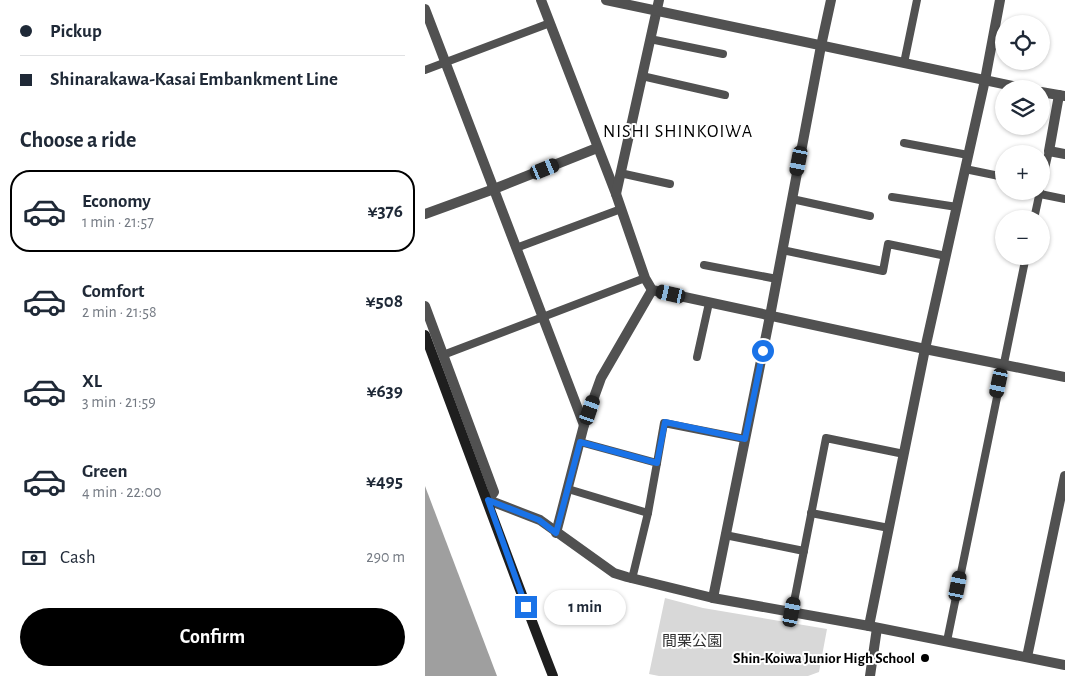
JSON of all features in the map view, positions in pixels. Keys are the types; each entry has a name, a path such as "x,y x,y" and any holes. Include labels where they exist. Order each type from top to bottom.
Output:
{"main road":[{"path":"425,335 553,676"}],"street":[{"path":"541,0 616,194 645,278 652,290 1065,377"},
{"path":"606,0 995,82"},
{"path":"616,194 659,0"},
{"path":"713,598 831,0"},
{"path":"870,676 873,627 889,528 925,349 985,80 1000,0"},
{"path":"425,10 584,426"},
{"path":"1050,147 1062,96"},
{"path":"425,214 597,148"},
{"path":"1050,151 1065,154"},
{"path":"556,533 584,426 601,378 652,290"},
{"path":"425,306 495,492 488,500 539,520 614,572 632,579 713,598 947,641 1065,665"},
{"path":"1027,657 1065,476"}],"lane":[{"path":"904,63 917,0"},
{"path":"425,70 550,23"},
{"path":"650,39 723,54"},
{"path":"642,76 725,95"},
{"path":"904,143 969,155"},
{"path":"965,169 995,175"},
{"path":"621,173 670,184"},
{"path":"1050,192 1065,199"},
{"path":"892,197 957,207"},
{"path":"792,199 870,216"},
{"path":"516,248 621,209"},
{"path":"782,250 883,271 888,244 946,256"},
{"path":"704,265 777,279"},
{"path":"947,641 1023,265"},
{"path":"443,355 645,278"},
{"path":"697,357 709,303"},
{"path":"632,579 648,513 665,422 745,439"},
{"path":"792,612 826,438 904,454"},
{"path":"580,442 657,463"},
{"path":"568,489 648,513"},
{"path":"811,513 889,528"},
{"path":"725,536 804,551"}],"green space":[{"name":"間栗公園","path":"665,598 703,608 827,629 819,672 808,676 659,676 649,674"}],"shaded area":[{"path":"425,486 497,676 425,676"}],"place":[{"name":"Shin-Koiwa Junior High School","path":"925,658"}],"district":[{"name":"NISHI SHINKOIWA","path":"678,131"}],"route":[{"path":"526,607 488,500 539,520 556,533 580,442 657,463 665,422 745,439 763,351"}]}
